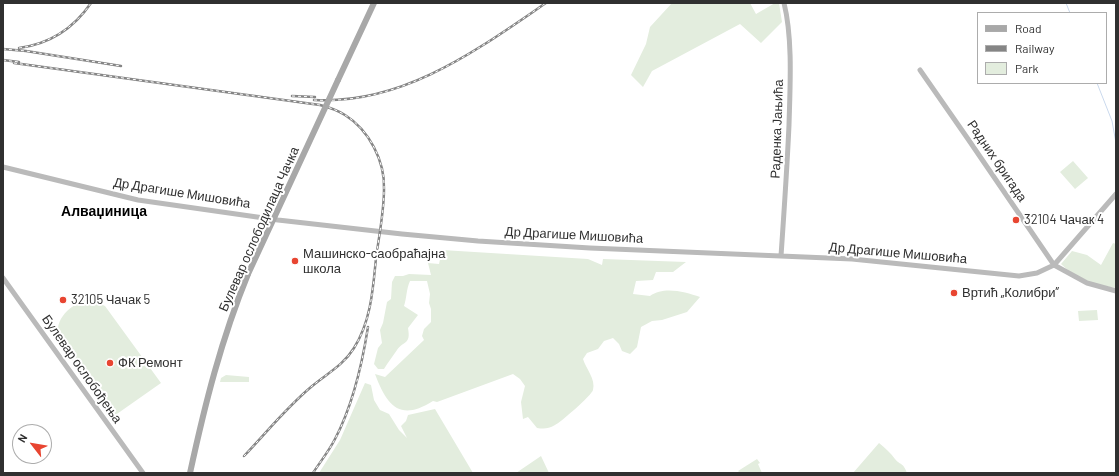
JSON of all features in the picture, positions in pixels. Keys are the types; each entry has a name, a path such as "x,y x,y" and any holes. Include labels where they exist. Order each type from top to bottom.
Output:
{"main road":[{"name":"Булевар ослободилаца Чачка","path":"190,473 216,365 236,304 248,274 374,3"},
{"name":"Раденка Јањића","path":"781,256 787,182 790,102 789,45 784,3"},
{"name":"Радних бригада","path":"920,70 1054,265"},
{"name":"Др Драгише Мишовића","path":"3,166 138,200 278,220 380,230 402,234 515,244 859,260 1019,276 1037,273 1054,265 1116,194"},
{"path":"1054,265 1087,283 1116,291"},
{"name":"Булевар ослобођења","path":"3,278 143,473"}],"green space":[{"path":"672,3 750,3 756,14 775,3 779,3 782,22 761,43 740,24 652,71 643,87 631,75 646,44 650,27"},
{"path":"1073,161 1088,178 1075,189 1060,172"},
{"path":"1113,243 1116,244 1116,288 1101,285 1073,274 1061,264 1072,251 1087,255 1101,265"},
{"path":"442,250 588,259 602,265 603,259 686,262 673,272 656,272 653,280 636,281 633,294 650,296 662,291 675,291 700,297 687,312 662,320 652,321 641,327 637,347 630,354 622,351 619,344 613,338 604,341 598,349 587,353 583,359 592,378 594,386 593,390 569,414 558,423 550,427 544,429 537,428 528,417 523,419 521,402 525,386 520,379 513,374 437,402 433,401 422,407 412,410 403,410 396,407 384,395 375,374 385,377 424,340 422,336 424,329 431,322 431,309 429,303 430,294 427,281 410,281 404,306 418,315 408,328 408,340 397,350 384,369 378,369 374,364 378,348 382,343 380,330 383,323 387,302 391,299 392,282 395,276 409,274 431,275 428,263 439,264"},
{"name":"ФК Ремонт","path":"85,300 94,301 105,306 161,383 114,416 99,394 96,396 60,342 58,335 58,328 63,316 72,307"},
{"path":"1097,310 1098,320 1079,321 1078,311"},
{"path":"226,375 249,377 249,382 220,382 221,378"},
{"path":"365,383 371,385 374,400 380,410 389,414 399,430 407,438 401,426 406,421 408,415 435,409 473,473 319,473 340,440"},
{"path":"879,443 903,466 907,473 853,473"},
{"path":"541,456 549,473 516,473"},
{"path":"757,459 760,463 758,464 762,473 740,473 738,471"}],"waterway":[{"path":"1066,3 1070,12"},
{"path":"1097,84 1112,121 1116,143"}],"railway":[{"path":"19,48 41,43 60,33 77,20 91,3"},
{"path":"314,100 347,99 378,94 408,84 438,71 466,56 546,3"},
{"path":"3,49 26,51 121,66"},
{"path":"3,60 19,62"},
{"path":"14,63 320,105 339,112 354,121 374,147 384,178 383,206 368,316 360,338 345,360 311,387 294,403 244,456"},
{"path":"292,96 315,97"},
{"path":"313,473 333,443 352,399 360,370 368,327"}],"place":[{"name":"32104 Чачак 4","path":"1016,220"},
{"name":"Машинско-саобраћајна школа","path":"295,261"},
{"name":"Вртић „Колибри”","path":"954,293"},
{"name":"32105 Чачак 5","path":"63,300"},
{"name":"ФК Ремонт","path":"110,363"}],"district":[{"name":"Алваџиница","path":"104,211"}]}
